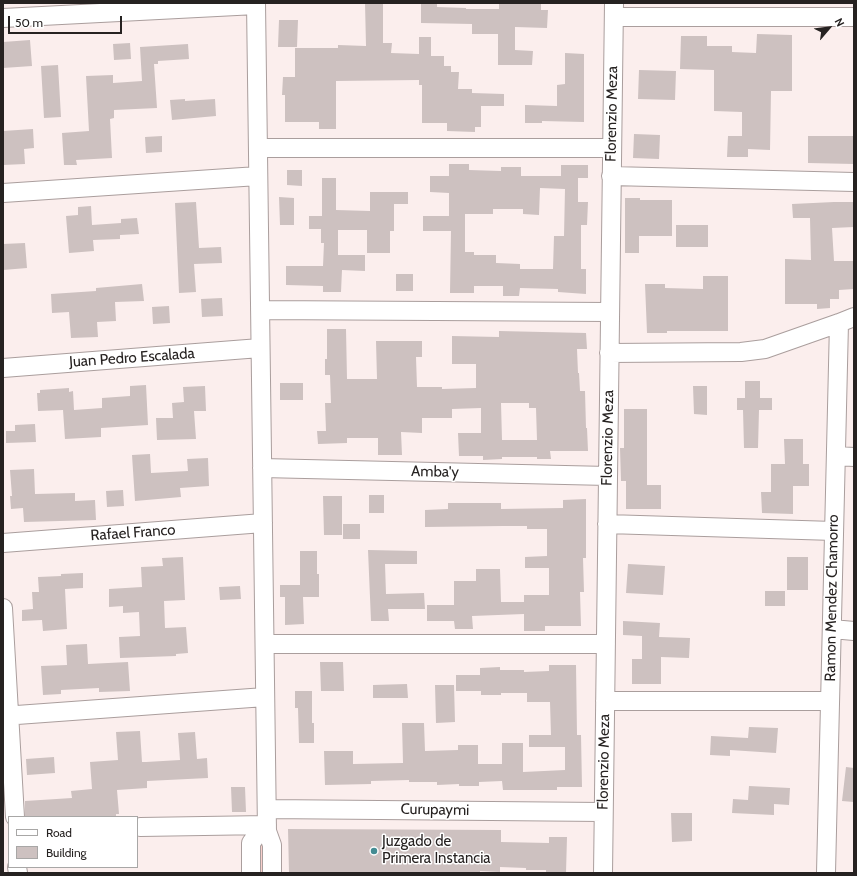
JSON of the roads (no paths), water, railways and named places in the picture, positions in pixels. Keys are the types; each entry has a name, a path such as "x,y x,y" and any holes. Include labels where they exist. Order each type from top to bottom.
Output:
{"street":[{"path":"3,18 256,4 267,822 272,845 272,873"},
{"path":"614,10 854,17"},
{"name":"Florenzio Meza","path":"603,873 614,10"},
{"path":"258,148 612,148"},
{"path":"3,193 258,176"},
{"path":"612,176 854,182"},
{"path":"260,310 610,312"},
{"path":"610,353 742,352 764,348 847,320"},
{"name":"Ramon Mendez Chamorro","path":"826,873 836,456 847,320"},
{"name":"Juan Pedro Escalada","path":"3,368 260,348"},
{"path":"836,456 854,457"},
{"name":"Amba'y","path":"262,468 608,476"},
{"name":"Rafael Franco","path":"3,543 263,523"},
{"path":"607,524 834,531"},
{"path":"3,608 6,716 14,816"},
{"path":"832,629 854,631"},
{"path":"265,644 606,644"},
{"path":"6,716 265,697"},
{"path":"605,701 830,701"},
{"name":"Curupaymi","path":"140,827 603,812"},
{"path":"251,873 251,844 267,822"}],"place":[{"name":"Juzgado de Primera Instancia","path":"374,851"}]}
